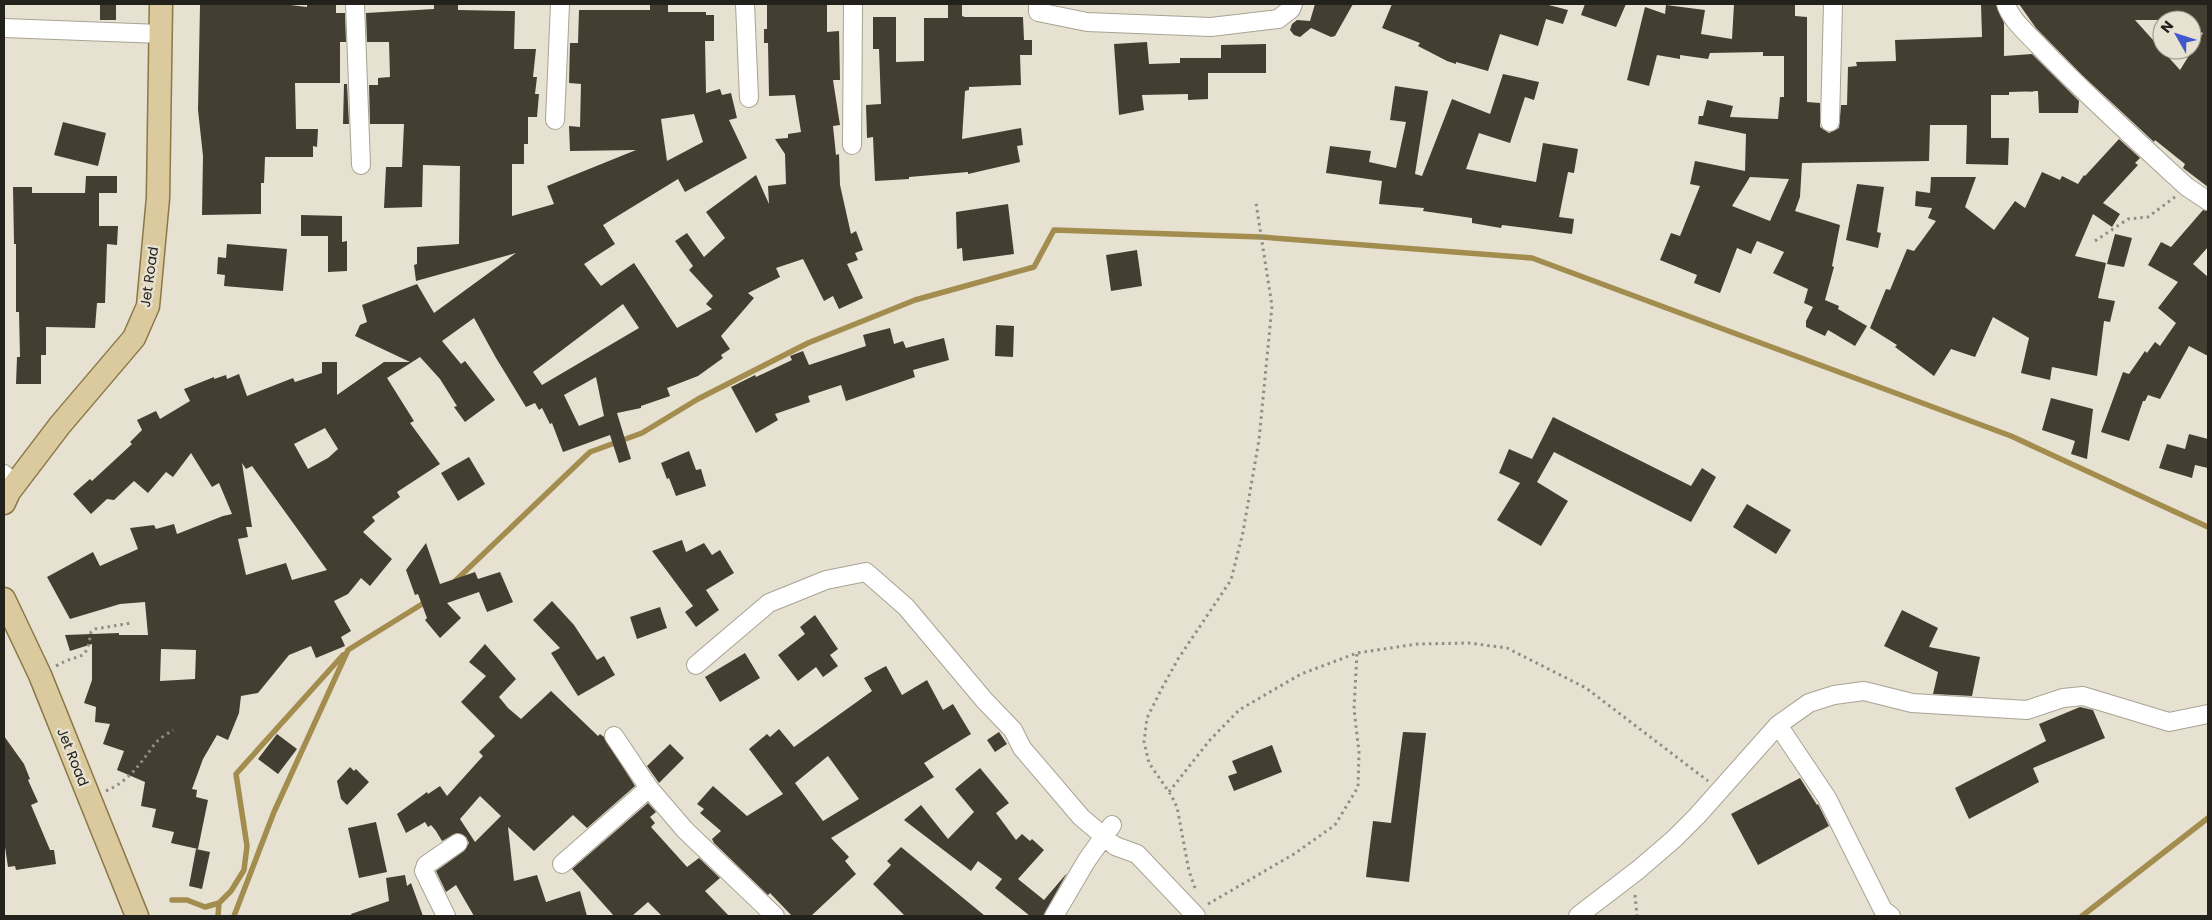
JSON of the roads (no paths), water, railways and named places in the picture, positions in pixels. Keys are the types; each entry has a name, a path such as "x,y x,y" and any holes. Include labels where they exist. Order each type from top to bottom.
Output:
{"main road":[{"name":"Jet Road","path":"6,490 134,338 148,306 158,198 161,4"},
{"name":"Jet Road","path":"4,599 40,675 137,916"}],"street":[{"path":"355,4 361,165"},
{"path":"555,120 560,4"},
{"path":"745,4 749,98"},
{"path":"852,4 852,145"},
{"path":"1038,4 1038,12 1087,22 1211,27 1278,19 1291,9 1293,4"},
{"path":"1830,122 1833,4"},
{"path":"2006,4 2007,8 2026,31 2051,58 2187,187 2208,201"},
{"path":"4,28 161,34"},
{"path":"696,664 769,603 826,580 866,572 906,607 985,702 1013,730 1022,748 1075,810 1108,830 1115,846 1137,854 1200,911"},
{"path":"1578,916 1638,870 1674,839 1778,725 1809,703 1834,695 1864,691 1912,703 2027,710 2063,698 2083,696 2169,722 2208,714"},
{"path":"1778,725 1828,798 1883,910 1891,916"},
{"path":"614,736 649,788 685,830 772,915"},
{"path":"562,864 649,788"},
{"path":"1054,916 1087,860 1108,830"},
{"path":"446,916 424,872 426,865 458,843"}],"waterway":[{"path":"453,583 590,452 642,433 698,399 808,343 915,300 1034,267 1054,230 1261,237 1532,258 2011,436 2208,527"},
{"path":"234,916 274,812 348,650 427,601"},
{"path":"172,900 187,900 205,907 219,903 231,891 244,870 247,846 236,774 343,655"},
{"path":"2082,916 2208,818"},
{"path":"218,916 219,903"}]}
